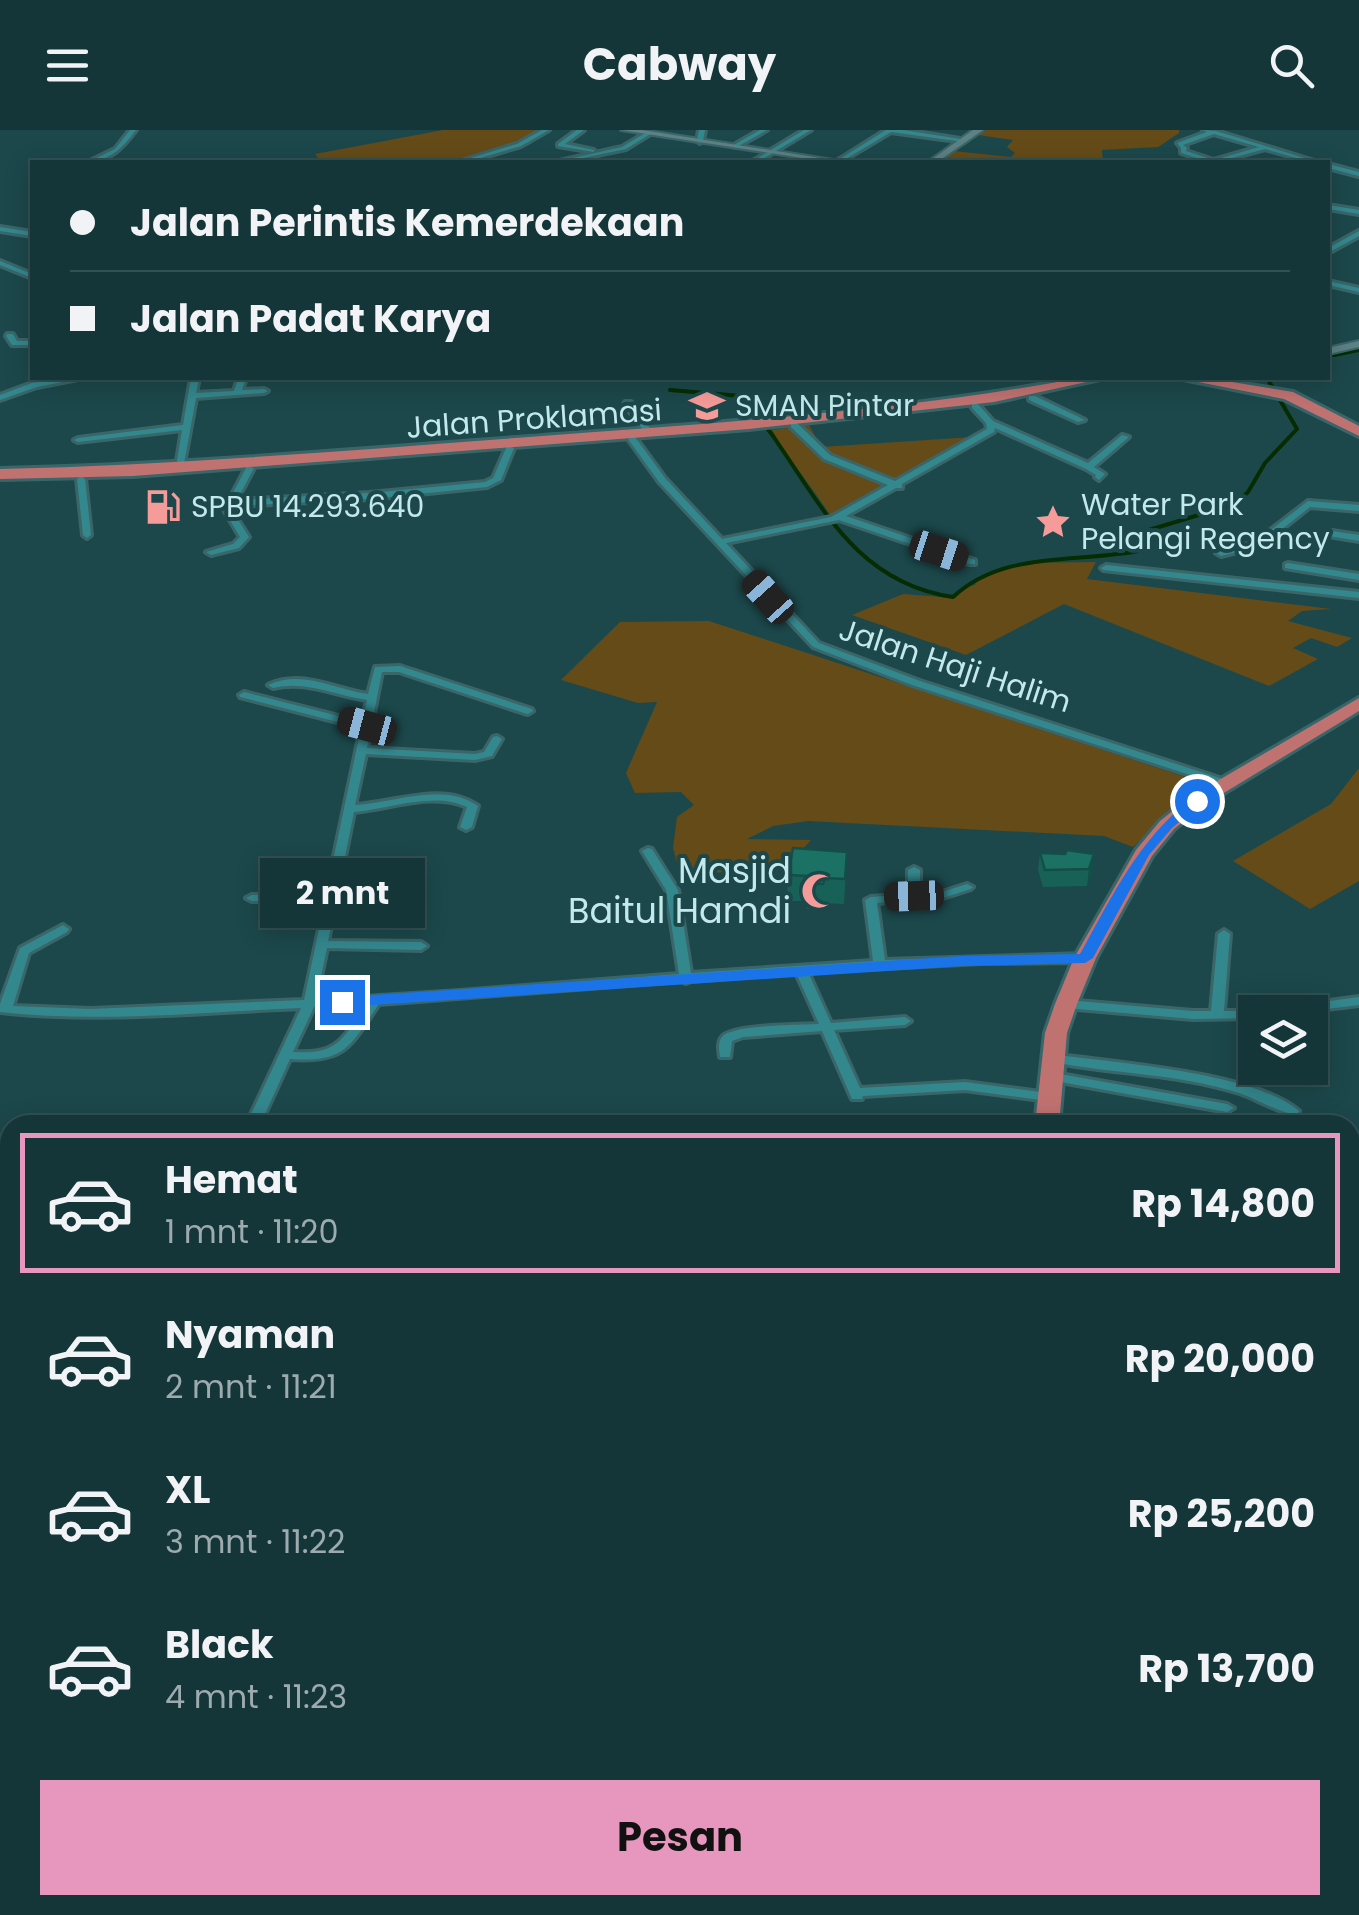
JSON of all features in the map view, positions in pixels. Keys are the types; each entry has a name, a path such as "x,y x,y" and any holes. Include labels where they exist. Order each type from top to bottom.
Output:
{"highway":[{"name":"Jalan Proklamasi","path":"0,477 296,462 632,438 975,406 1088,380"},
{"path":"1210,380 1274,392 1312,405 1359,432"},
{"name":"Jalan Proklamasi","path":"792,423 1032,398 1067,384"},
{"name":"Jalan Proklamasi","path":"0,477 81,479 250,468 649,432 704,431"},
{"path":"1048,1115 1050,1077 1066,1004 1085,958 1143,854 1167,825 1197,801 1359,703"}],"street":[{"path":"96,160 118,150 133,130"},
{"path":"467,160 519,145 546,130"},
{"path":"581,130 560,145 596,152"},
{"path":"625,130 701,135 734,146 826,160"},
{"path":"734,146 764,130"},
{"path":"757,160 808,130"},
{"path":"843,160 890,130 964,140"},
{"path":"935,160 978,130"},
{"path":"1208,160 1184,152 1179,144 1210,131 1307,160"},
{"path":"566,160 624,148 649,134"},
{"path":"1221,160 1266,148"},
{"path":"578,157 594,160"},
{"path":"1330,167 1359,174"},
{"path":"1330,176 1347,172"},
{"path":"1330,207 1359,212"},
{"path":"0,229 30,234"},
{"path":"1330,250 1359,233"},
{"path":"0,264 30,275"},
{"path":"1330,283 1359,290"},
{"path":"10,336 15,342 30,343"},
{"path":"1330,347 1359,340"},
{"path":"0,398 36,384 65,380"},
{"path":"180,468 195,380"},
{"path":"238,392 241,380"},
{"path":"192,396 264,391"},
{"path":"1032,398 1082,420"},
{"path":"628,404 649,432"},
{"path":"975,406 991,427 1090,467 1125,437"},
{"path":"792,423 828,457 898,486"},
{"path":"78,440 187,427"},
{"path":"718,542 833,520 898,486 991,427"},
{"name":"Jalan Haji Halim","path":"632,438 662,480 718,542 806,636 833,654 1228,784"},
{"path":"233,503 370,496 488,484 497,480 510,448"},
{"path":"211,552 236,546 244,537 229,516 250,468"},
{"path":"81,479 87,536"},
{"path":"1222,553 1258,544 1308,504 1359,508"},
{"path":"833,520 972,562"},
{"path":"1332,534 1359,538"},
{"path":"1288,566 1359,577"},
{"path":"1106,568 1359,595"},
{"path":"258,1115 308,1004 378,669 390,667 528,711"},
{"path":"273,685 302,680 348,696 373,698"},
{"path":"244,695 367,726"},
{"path":"362,751 481,756 490,752 497,739"},
{"path":"351,809 376,808 418,798 466,802 473,806 466,828"},
{"path":"648,851 672,890 686,979"},
{"path":"914,870 914,896"},
{"path":"880,966 870,902 878,898 943,895 967,888"},
{"path":"252,898 331,897"},
{"path":"63,930 24,951 3,1008 308,1004 880,966 1085,958"},
{"path":"1217,1015 1224,934"},
{"path":"322,944 421,946"},
{"path":"802,972 857,1095 1050,1077 1227,1087 1261,1095 1292,1111"},
{"path":"285,1055 318,1058 334,1054 375,1000"},
{"path":"1328,1005 1359,1001"},
{"path":"1066,1004 1238,1014"},
{"path":"725,1054 726,1039 741,1033 905,1020"},
{"path":"1050,1077 1226,1108"}],"shaded area":[{"path":"443,130 546,130 520,144 466,159 320,160 315,154"},
{"path":"986,130 1179,130 1158,147 1102,150 1103,160 944,158 954,151 1011,157 1015,153 1007,147 1013,140 978,135"},
{"path":"809,425 821,447 973,437 830,515 772,430"},
{"path":"1096,562 1087,579 1331,609 1302,611 1288,621 1352,638 1337,647 1311,638 1293,648 1318,659 1269,686 1064,604 966,655 852,615 903,594 955,598 962,587 975,585 976,579 1022,563"},
{"path":"709,621 1204,783 1133,847 1104,836 808,821 773,826 747,839 811,840 783,870 680,874 673,848 677,817 694,805 681,792 635,793 626,773 657,702 638,703 561,680 620,622"},
{"path":"1359,768 1359,881 1310,909 1233,861 1331,804"}],"building":[{"path":"793,848 847,852 845,879 825,878 823,884 808,884 807,876 788,875"},
{"path":"1067,850 1094,854 1089,869 1045,870 1040,853 1065,854"}],"waterway":[{"path":"1334,355 1359,350"},
{"path":"670,390 742,396 828,517 868,560 920,589 953,597 995,571 1019,565 1143,550 1151,535 1149,530 1235,504 1248,492 1265,463 1297,429 1268,380"}],"place":[{"name":"SMAN Pintar","path":"707,406"},
{"name":"SPBU 14.293.640","path":"163,507"},
{"name":"Water Park Pelangi Regency","path":"1053,522"},
{"name":"Masjid Baitul Hamdi","path":"819,891"}],"route":[{"path":"342,1002 962,961 1085,958 1143,854 1167,825 1197,801"}]}
